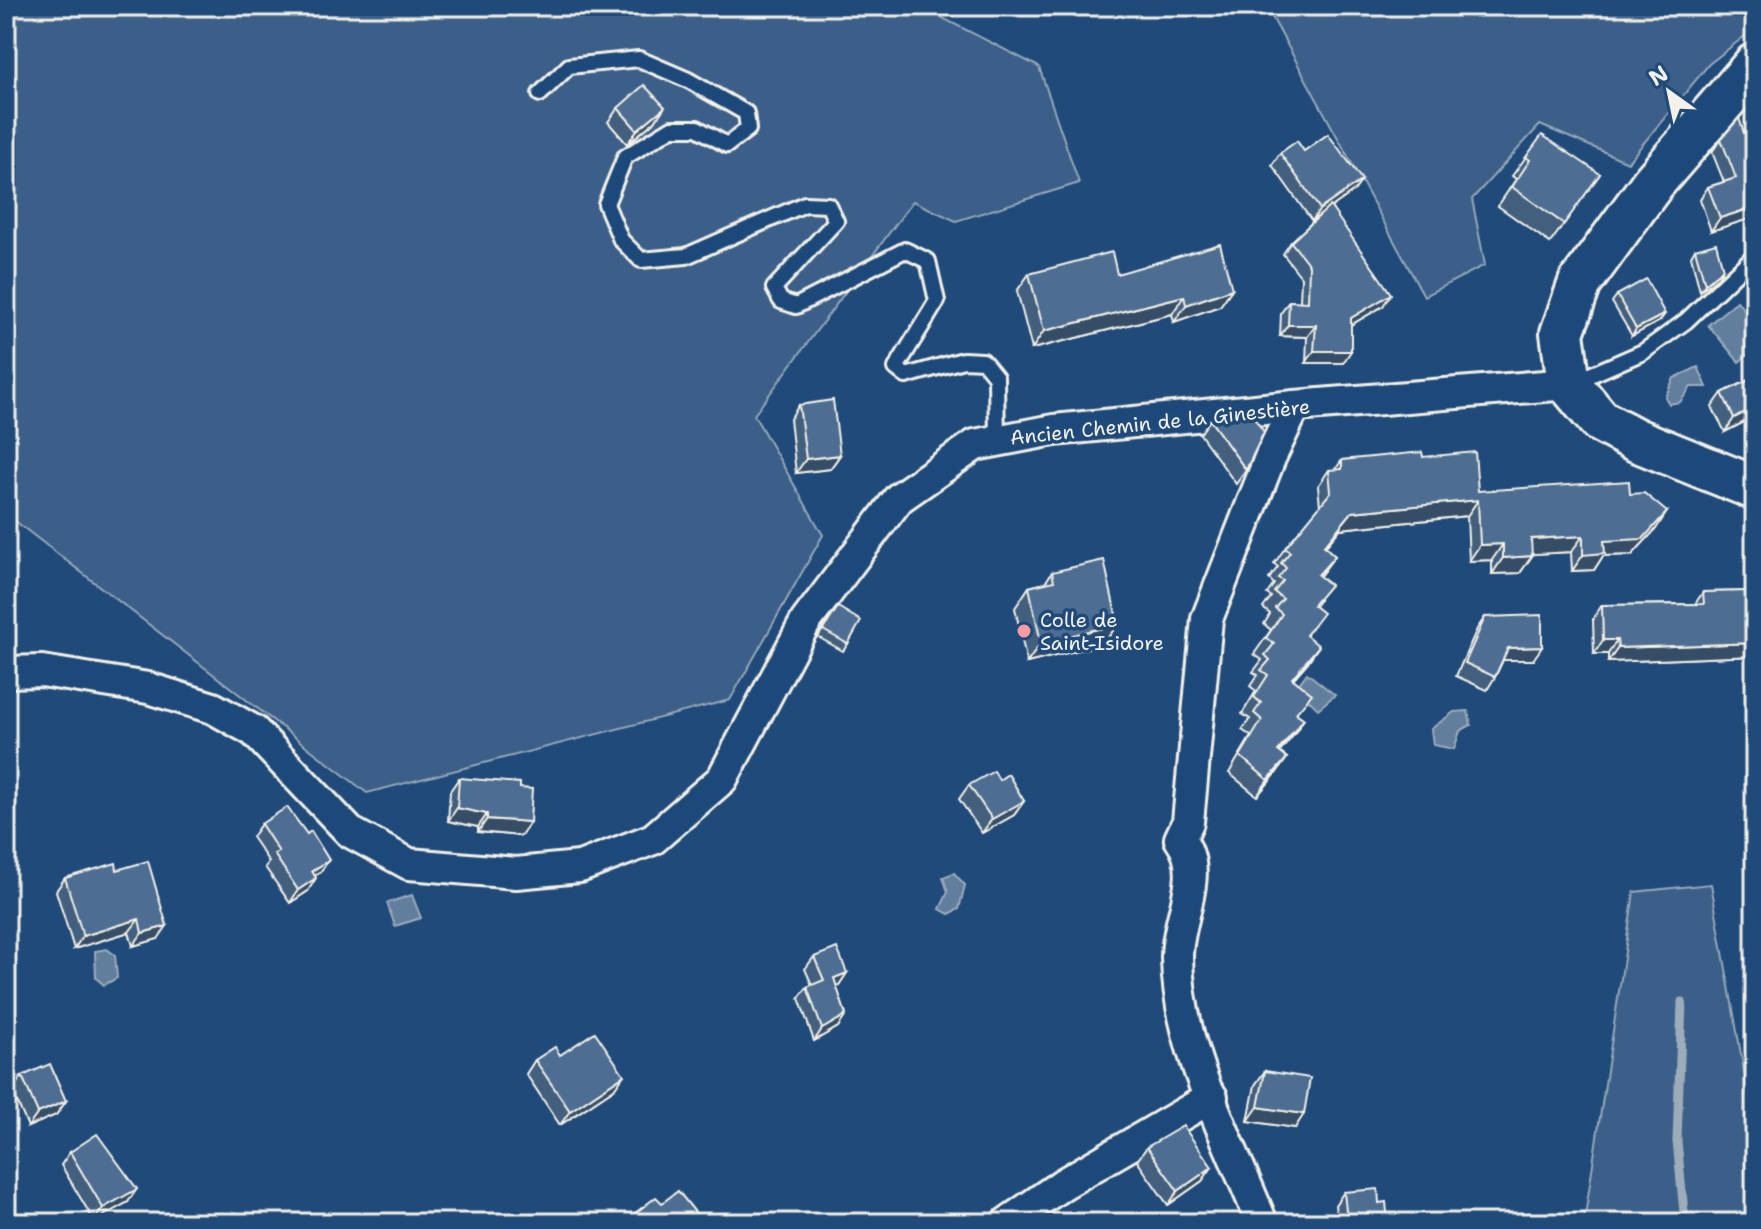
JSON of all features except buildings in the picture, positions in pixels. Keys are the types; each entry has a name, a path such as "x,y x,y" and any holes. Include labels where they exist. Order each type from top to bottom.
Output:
{"street":[{"path":"1755,65 1653,183 1580,283 1562,333 1569,384 1600,421 1636,440 1755,488"},
{"name":"Ancien Chemin de la Ginestière","path":"6,672 42,671 148,688 213,708 254,731 350,832 409,864 516,873 580,867 653,839 722,779 806,621 899,498 975,445 1054,430 1295,406 1569,384"},
{"path":"1262,1223 1189,1039 1177,956 1191,875 1190,853 1180,839 1188,822 1207,619 1270,458 1295,406"},
{"path":"1007,1223 1063,1184 1212,1097"}],"lane":[{"path":"540,94 569,66 639,59 688,80 746,113 748,129 727,145 697,128 672,128 625,157 606,204 621,240 641,260 686,256 805,204 828,205 836,221 774,288 781,301 796,306 905,250 928,261 937,301 896,368 906,376 963,360 983,361 996,377 997,441"},
{"path":"1569,384 1643,352 1686,321 1755,255"}],"shaded area":[{"path":"6,6 919,6 1039,67 1079,183 956,221 913,201 754,415 823,535 730,700 367,793 6,514"},
{"path":"1266,6 1755,6 1755,28 1709,64 1628,162 1540,125 1472,199 1485,265 1424,296"},
{"path":"1737,301 1755,322 1755,348 1739,362 1708,325"},
{"path":"1698,367 1707,387 1691,387 1680,402 1669,404 1665,397 1674,378"},
{"path":"1307,673 1335,695 1318,709 1296,688"},
{"path":"1468,711 1471,725 1460,731 1454,749 1433,745 1431,729 1454,712"},
{"path":"954,873 965,885 959,909 949,914 940,909 948,892 943,877"},
{"path":"1711,884 1755,1134 1755,1223 1584,1223 1634,892"},
{"path":"412,895 421,918 395,926 387,903"},
{"path":"107,949 115,955 117,978 104,985 96,978 95,951"}],"waterway":[{"path":"1682,1002 1677,1141 1685,1223"}],"place":[{"name":"Colle de Saint-Isidore","path":"1024,631"}]}
